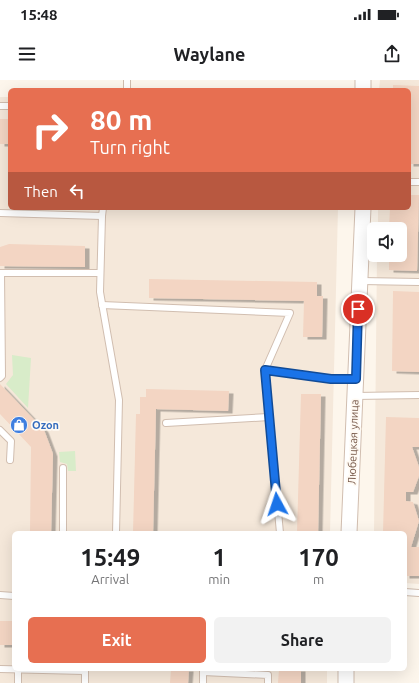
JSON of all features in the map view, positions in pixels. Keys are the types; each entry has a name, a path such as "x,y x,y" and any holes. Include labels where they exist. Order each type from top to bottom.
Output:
{"street":[{"name":"Любецкая улица","path":"349,531 363,210"},
{"path":"346,671 346,683"}],"lane":[{"path":"103,210 100,292 119,400 116,531"},
{"path":"0,213 11,211 48,211 102,216"},
{"path":"0,378 2,376 1,273 100,273"},
{"path":"359,281 419,282"},
{"path":"102,305 290,313 265,370 280,531"},
{"path":"265,370 331,379 356,379"},
{"path":"355,396 419,395"},
{"path":"166,423 269,417"},
{"path":"0,430 11,441 10,460"},
{"path":"63,468 63,531"},
{"path":"407,592 419,593"},
{"path":"0,595 12,596"},
{"path":"0,669 12,670"},
{"path":"18,671 18,683"},
{"path":"85,671 85,683"},
{"path":"203,683 203,671 268,675 268,683"}],"shaded area":[{"path":"380,80 419,80 419,584 407,583 407,531 374,531 377,262 407,262 407,222 378,222 378,210 411,210 411,88 379,88"},
{"path":"0,97 8,97 8,210 338,210 330,531 12,531 12,671 327,671 327,683 0,683"}],"green space":[{"path":"12,355 31,358 28,408 6,384 13,375"},
{"path":"75,451 76,471 68,471 67,464 60,462 59,452"}],"building":[{"path":"393,85 419,86 419,164 411,164 411,88 393,88"},
{"path":"0,119 8,119 8,144 0,144"},
{"path":"411,195 419,195 417,271 389,270 389,262 407,262 407,222 389,222 390,210 411,210"},
{"path":"9,244 85,246 85,267 0,266 0,247"},
{"path":"149,279 317,282 317,296 323,296 322,337 303,337 304,301 149,298"},
{"path":"393,291 419,292 419,372 392,371"},
{"path":"0,384 44,430 53,454 51,531 30,531 31,447 0,414"},
{"path":"146,389 229,391 228,411 156,409 153,531 133,531 136,414 140,414 140,397 146,397"},
{"path":"301,394 321,394 318,531 297,531"},
{"path":"386,417 419,418 419,447 412,447 419,467 419,476 413,492 406,492 406,501 413,502 419,521 411,547 419,547 419,576 407,576 407,531 383,531"},
{"path":"0,621 12,621 12,645 0,645"},
{"path":"171,671 189,671 188,683 170,683"},
{"path":"279,671 301,671 301,683 278,683"}],"place":[{"name":"Ozon","path":"19,425"}],"route":[{"path":"277,504 265,370 331,379 356,379 358,309"}]}
